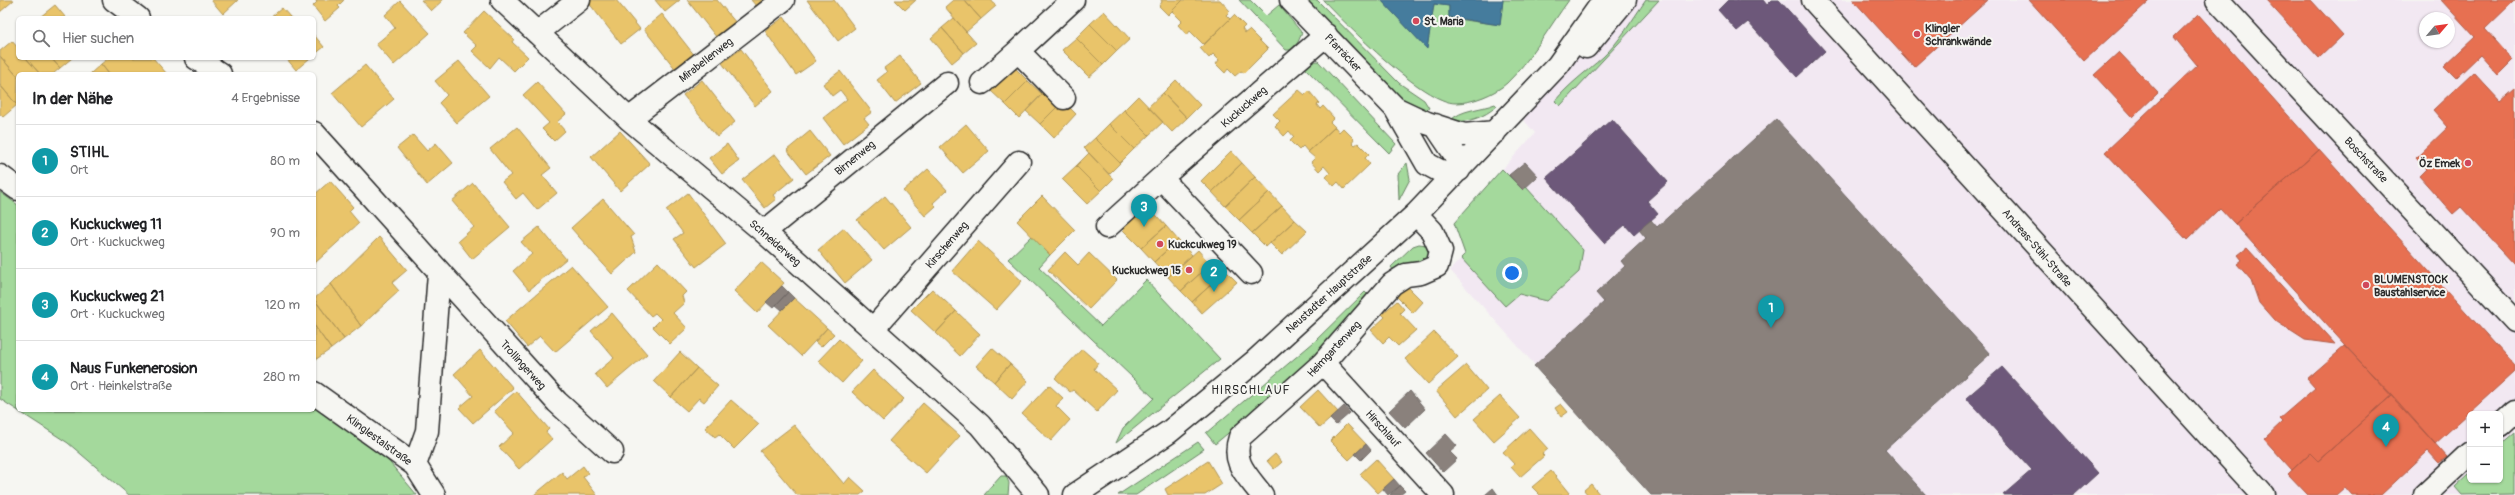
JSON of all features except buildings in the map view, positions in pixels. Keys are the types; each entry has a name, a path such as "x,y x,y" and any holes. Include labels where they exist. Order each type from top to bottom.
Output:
{"street":[{"path":"114,0 135,16"},
{"name":"Schneiderweg","path":"502,0 629,119 764,232 874,328 980,425 1038,495"},
{"path":"537,33 579,0"},
{"name":"Mirabellenweg","path":"629,119 783,0"},
{"path":"982,83 1073,0"},
{"name":"Pfarräcker","path":"1291,0 1395,108 1427,164"},
{"name":"Neustadter Hauptstraße","path":"1075,495 1169,432 1254,362 1420,210 1558,65 1604,0"},
{"name":"Neustadter Hauptstraße","path":"1558,65 1590,44 1625,0"},
{"name":"Andreas-Stihl-Straße","path":"1813,0 2263,495"},
{"name":"Boschstraße","path":"2217,0 2515,321"},
{"name":"Kuckuckweg","path":"1107,227 1161,178 1326,35"},
{"path":"1018,51 1064,98"},
{"path":"199,60 217,72"},
{"name":"Birnenweg","path":"764,232 947,83"},
{"name":"Pfarräcker","path":"1395,108 1435,125 1464,135 1495,132"},
{"path":"1420,210 1427,164 1442,172 1459,170 1456,156 1435,125"},
{"name":"Trollingerweg","path":"316,135 557,402 612,452"},
{"name":"Kirschenweg","path":"874,328 1020,162"},
{"path":"0,176 16,188"},
{"path":"1161,178 1250,273"},
{"name":"Heimgartenweg","path":"1262,495 1238,464 1235,450 1240,437 1323,363 1392,284 1406,275 1421,274 1437,266 1441,251 1432,230 1420,210"},
{"path":"415,465 427,431 439,273"},
{"name":"Hirschlauf","path":"1323,363 1443,495"},
{"name":"Klinglestalstraße","path":"316,394 415,465 434,495"},
{"path":"2503,422 2515,411"},
{"path":"2425,495 2467,456"}],"shaded area":[{"path":"1604,0 2515,0 2515,495 1651,495 1450,270 1465,254 1454,223 1535,133 1516,111"}],"green space":[{"path":"1239,0 1250,0 1266,16 1279,5 1302,33 1298,42 1291,50 1286,50"},
{"path":"1302,0 1317,0 1399,83 1424,100 1429,108 1424,112 1391,89 1360,60"},
{"path":"1323,0 1381,0 1427,48 1434,4 1449,6 1449,18 1500,25 1503,0 1569,0 1532,54 1507,83 1496,91 1483,97 1462,103 1456,103 1442,100 1425,91 1406,77 1386,61"},
{"path":"1646,0 1659,0 1560,106 1555,101 1609,51 1626,30"},
{"path":"1318,61 1396,144 1389,153 1302,65 1308,62"},
{"path":"1495,104 1497,106 1481,117 1463,121 1450,121 1454,117 1465,112"},
{"path":"1407,163 1410,179 1399,200 1398,174"},
{"path":"1502,169 1523,190 1526,187 1583,250 1579,272 1547,301 1519,294 1505,306 1461,258 1465,254 1454,223"},
{"path":"0,192 16,204 16,409 0,399"},
{"path":"1032,236 1050,255 1039,267 1101,326 1146,280 1220,359 1116,443 1123,428 1154,398 1008,259"},
{"path":"1419,244 1427,245 1431,256 1427,263 1394,271 1391,267 1413,246"},
{"path":"1365,292 1368,295 1306,368 1215,444 1206,433 1314,342"},
{"path":"316,405 380,451 417,495 129,495 68,443 20,412 316,412"},
{"path":"2515,432 2515,494 2462,495 2455,487 2467,476 2467,483 2503,483 2503,442"},
{"path":"1198,442 1204,449 1136,495 1118,495"},
{"path":"1001,476 1006,476 1009,483 1008,495 984,495"}],"place":[{"name":"St. Maria","path":"1416,21"},
{"name":"Klingler Schrankwände","path":"1917,34"},
{"name":"Öz Emek","path":"2468,163"},
{"name":"Kuckuckweg 21","path":"1144,227"},
{"name":"Kuckcukweg 19","path":"1160,244"},
{"name":"Kuckuckweg 15","path":"1189,270"},
{"name":"BLUMENSTOCK Baustahlservice","path":"2366,285"},
{"name":"Kuckuckweg 11","path":"1214,292"},
{"name":"STIHL","path":"1771,328"},
{"name":"Naus Funkenerosion","path":"2386,447"}],"district":[{"name":"HIRSCHLAUF","path":"1251,390"}]}
